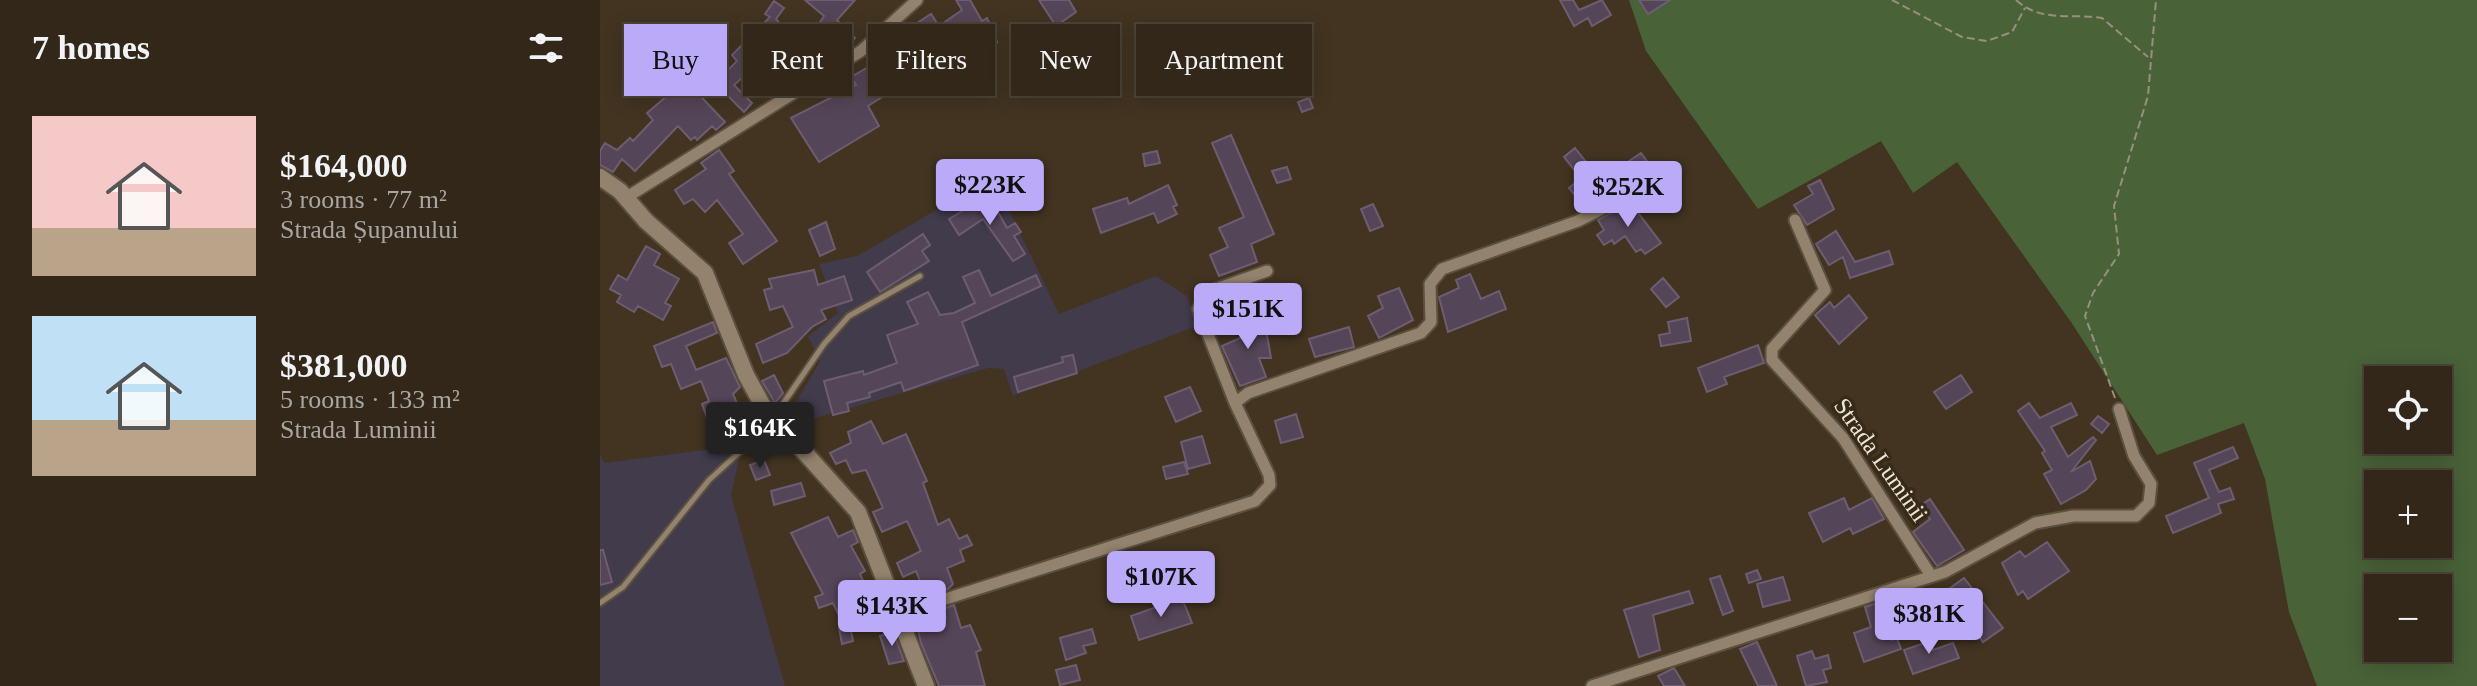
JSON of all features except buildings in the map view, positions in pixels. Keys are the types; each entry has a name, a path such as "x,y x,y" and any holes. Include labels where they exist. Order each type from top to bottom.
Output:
{"street":[{"path":"627,197 861,51 917,0"},
{"path":"600,177 627,197 646,221 705,273 746,375 774,419 858,512 926,686"},
{"path":"1235,403 1248,393 1421,333 1431,322 1430,284 1442,269 1578,221 1623,198"},
{"name":"Strada Luminii","path":"1795,220 1825,290 1778,342 1770,354 1772,360 1843,438 1930,574"},
{"path":"898,614 1072,556 1255,501 1270,485 1269,475 1235,403 1198,309 1208,292 1267,271"},
{"path":"1592,686 1955,568 2007,535 2035,523 2073,516 2123,518 2144,511 2149,503 2151,484 2130,447 2119,409"}],"lane":[{"path":"600,603 623,587 709,480 774,419 824,344 849,316 920,276"}],"path":[{"path":"1892,0 1946,31 1987,41 2012,32 2025,8"},
{"path":"2016,0 2025,8 2058,18 2102,18 2149,58"},
{"path":"2119,409 2085,316 2093,293 2119,254 2114,206 2148,96 2156,0"}],"shaded area":[{"path":"993,177 1059,314 1156,276 1187,296 1197,326 1013,396 1004,369 988,368 809,420 792,409 820,361 808,336 838,313 819,264 857,256"},
{"path":"756,426 766,438 740,456 731,495 785,686 600,686 600,453 604,463 727,447"}],"green space":[{"path":"1629,0 2477,0 2477,686 2317,686 2289,612 2265,479 2244,423 2157,455 2071,322 1957,162 1913,193 1881,141 1758,209 1646,51"}]}
